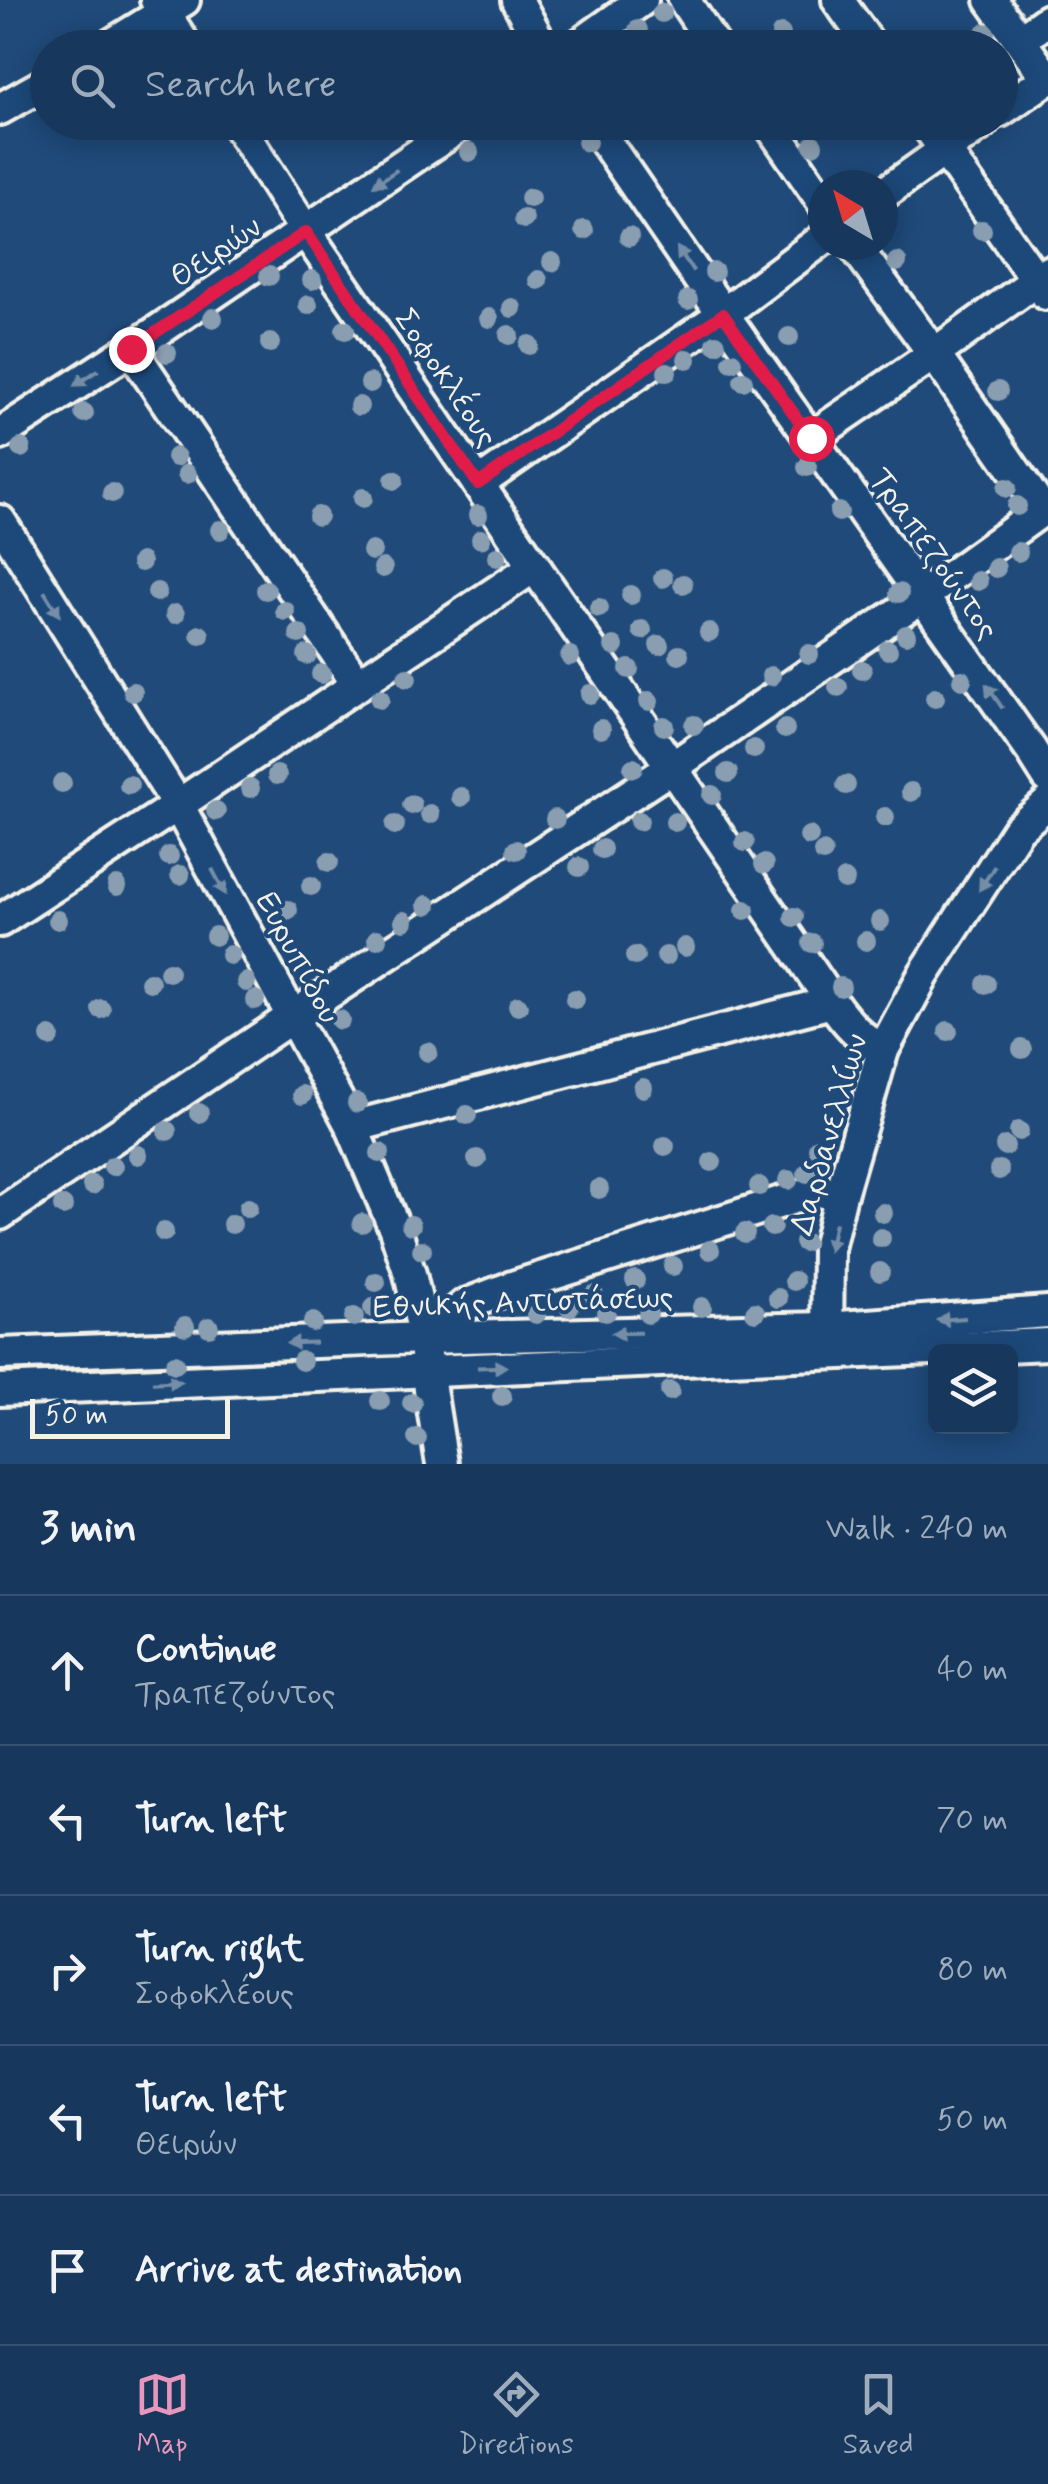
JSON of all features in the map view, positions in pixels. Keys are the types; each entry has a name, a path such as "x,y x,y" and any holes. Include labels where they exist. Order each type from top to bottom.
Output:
{"street":[{"path":"517,0 534,30"},
{"path":"600,30 642,0"},
{"path":"684,0 704,30"},
{"path":"838,0 859,30"},
{"path":"991,0 1013,30"},
{"path":"131,30 168,4 179,30"},
{"path":"1020,40 1048,20"},
{"path":"1018,37 1048,79 1018,99"},
{"path":"0,110 30,92"},
{"name":"Σοφοκλέους","path":"247,140 306,232 832,1002 864,1040 883,1050"},
{"name":"Θειρών","path":"0,434 440,140"},
{"name":"Τραπεζούντος","path":"604,140 1048,777"},
{"path":"780,140 808,180"},
{"path":"811,438 1044,283 937,140"},
{"path":"898,183 958,140"},
{"path":"478,484 808,250"},
{"path":"0,1214 672,768 1045,508 865,260"},
{"path":"131,349 358,686"},
{"name":"Ευρυπίδου","path":"0,521 178,805 352,1127 410,1274 426,1338 442,1464"},
{"path":"0,921 534,566"},
{"name":"Δαρδανελλίων","path":"827,1341 828,1248 883,1050 924,974 1018,828 1048,803"},
{"path":"352,1127 832,1002"},
{"path":"426,1338 466,1304 512,1287 816,1191 842,1194"},
{"name":"Εθνικής Αντιστάσεως","path":"0,1390 428,1370 827,1341 1048,1312"},
{"name":"Εθνικής Αντιστάσεως","path":"0,1354 426,1338 1048,1344"}],"route":[{"path":"131,349 306,232 478,484 723,314 811,438"}]}
